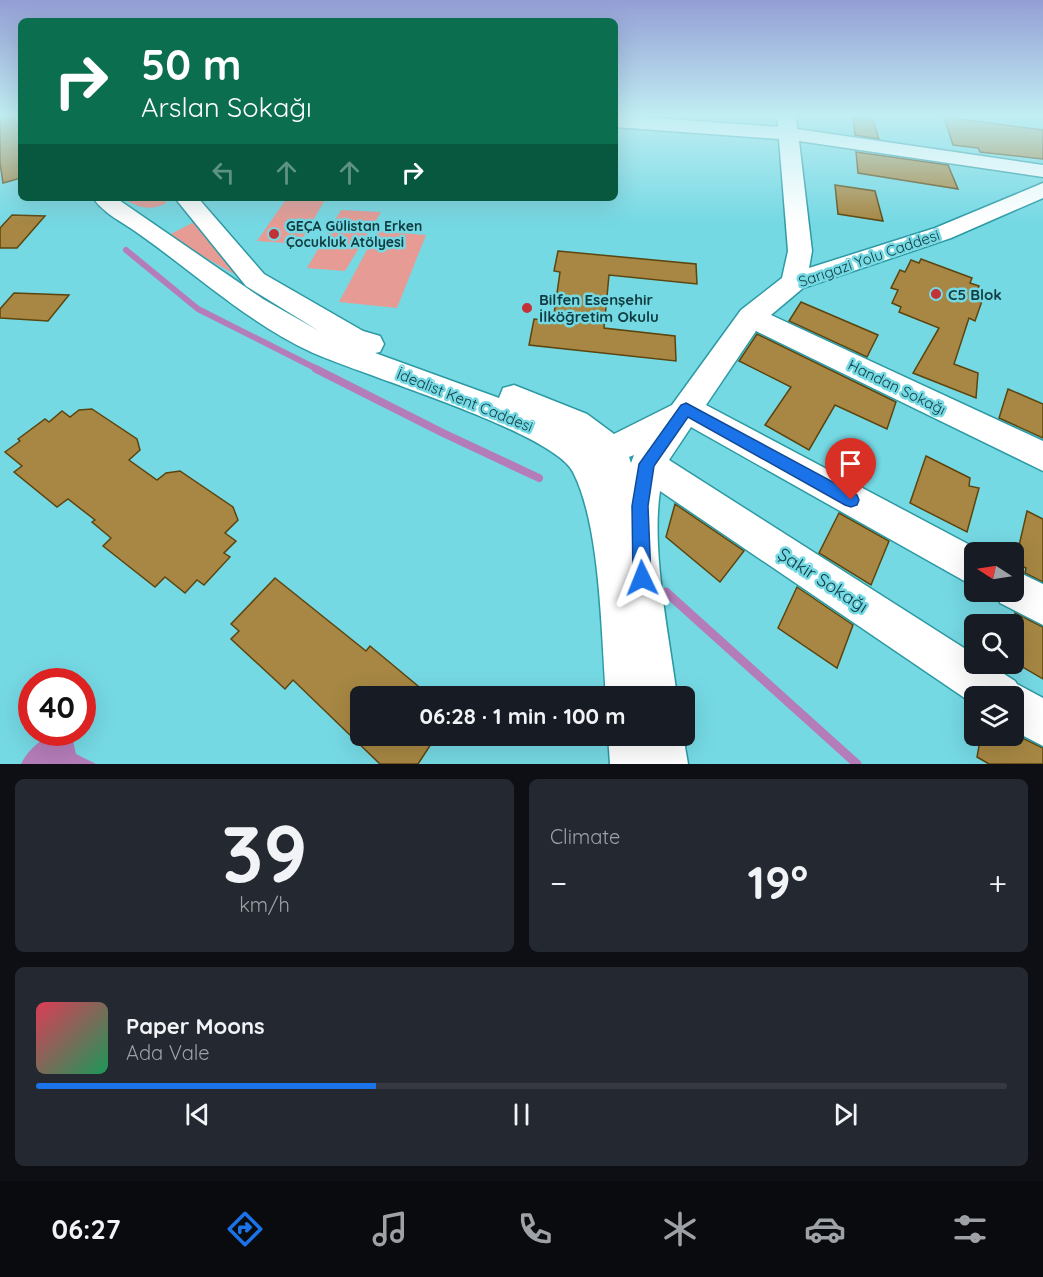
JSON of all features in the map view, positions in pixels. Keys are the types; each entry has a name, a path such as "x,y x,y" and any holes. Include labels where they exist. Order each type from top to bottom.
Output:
{"street":[{"path":"790,151 800,251 794,282"},
{"path":"930,151 1043,171"},
{"name":"Sarıgazi Yolu Caddesi","path":"655,686 642,578 640,506 647,464 751,317 794,282 943,233 1043,190"},
{"name":"İdealist Kent Caddesi","path":"106,201 110,206 168,210 255,280 353,338 531,403 576,423 609,450 628,498 642,578"},
{"name":"İdealist Kent Caddesi","path":"168,210 232,294 321,344 513,417 557,438 584,458 603,507 617,592 626,686"},
{"name":"Handan Sokağı","path":"751,317 1043,457"},
{"path":"603,507 598,472 609,450 630,443 686,409 964,562"},
{"name":"Şakir Sokağı","path":"647,464 985,686"},
{"path":"1024,595 1043,605"},
{"path":"1024,712 1043,724"},
{"path":"631,746 633,764"},
{"path":"663,746 665,764"}],"shaded area":[{"path":"128,201 166,201 166,203 149,208"},
{"path":"285,201 324,201 299,244 257,241"},
{"path":"341,210 381,212 345,271 307,268"},
{"path":"194,222 236,275 167,236"},
{"path":"377,231 426,235 397,308 339,302"},
{"path":"35,746 74,746 76,754 96,764 21,764"}],"building":[{"path":"0,151 18,151 18,179 3,183"},
{"path":"1043,151 1043,159 980,152"},
{"path":"856,152 948,165 958,189 858,173"},
{"path":"835,185 875,191 883,221 838,214"},
{"path":"12,215 45,216 17,248 0,248 0,228"},
{"path":"558,251 696,264 697,284 609,275 604,328 675,336 676,361 529,345 534,319 553,321 560,272 554,271"},
{"name":"C5 Blok","path":"921,259 972,278 970,283 979,286 974,299 982,301 975,321 969,318 954,364 978,373 976,398 913,373 939,328 899,312 901,307 892,303 898,290 891,288 900,270 905,272 911,260 919,263"},
{"path":"14,293 69,295 48,321 0,318 0,309"},
{"path":"801,302 878,335 867,357 789,321"},
{"path":"757,334 896,402 887,429 835,405 809,450 765,425 791,387 739,361"},
{"path":"1008,389 1043,404 1043,438 999,418"},
{"path":"92,409 137,439 140,450 129,460 157,480 166,473 180,471 233,507 238,520 225,533 236,541 224,553 230,557 204,585 197,580 185,593 165,577 155,587 103,546 111,538 92,522 95,520 68,499 57,507 14,472 22,466 5,452 20,441 18,439 45,419 49,422 62,411 70,417 79,410"},
{"path":"926,456 970,478 969,486 979,488 967,532 910,503"},
{"path":"675,504 744,551 720,582 666,537"},
{"path":"1027,511 1043,519 1043,582 1025,573 1024,542 1020,542"},
{"path":"839,513 889,541 871,585 819,553"},
{"path":"275,578 366,651 370,646 418,686 350,686 350,735 293,680 285,689 231,639 239,631 231,624"},
{"path":"797,587 853,625 837,668 778,628"},
{"path":"1024,618 1043,627 1043,679 1024,668"},
{"path":"1024,739 1043,748 1043,764 989,764 977,757 979,746 1024,746"},
{"path":"361,746 430,746 418,764 380,764"}],"waterway":[{"path":"126,250 198,309 319,370"},
{"path":"316,369 539,478"},
{"path":"666,592 857,764"}],"place":[{"name":"GEÇA Gülistan Erken Çocukluk Atölyesi","path":"274,234"},
{"name":"C5 Blok","path":"936,294"},
{"name":"Bilfen Esenşehir İlköğretim Okulu","path":"527,308"}],"route":[{"path":"642,578 640,506 647,464 686,409 851,500"}]}
